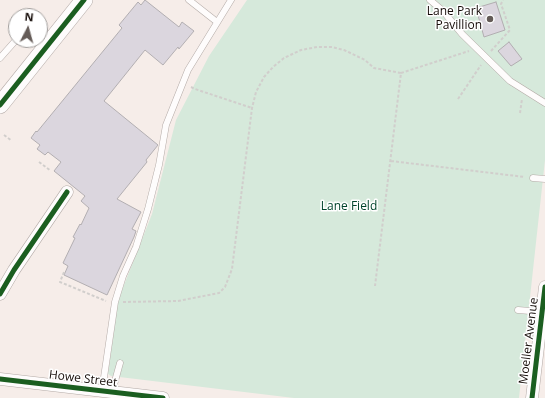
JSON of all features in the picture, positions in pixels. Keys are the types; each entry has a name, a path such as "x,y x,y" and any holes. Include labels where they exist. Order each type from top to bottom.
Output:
{"main road":[{"path":"0,105 84,0"}],"street":[{"path":"0,294 14,270 67,192"},
{"name":"Moeller Avenue","path":"532,398 545,287"},
{"name":"Howe Street","path":"0,379 163,398"}],"lane":[{"path":"189,0 218,22"},
{"path":"113,393 115,302 123,276 136,247 148,209 159,165 166,125 188,70 231,0"},
{"path":"430,0 510,81 545,103"},
{"path":"0,58 9,48"},
{"path":"533,178 545,180"},
{"path":"518,310 542,312"},
{"path":"113,393 120,363"}],"path":[{"path":"458,99 486,56 510,30 501,4 503,0"},
{"path":"64,272 60,282 108,302 178,301 219,293 225,287 232,269 252,108 256,92 264,77 273,67 284,58 301,50 317,47 332,47 344,50 365,60 374,68 401,73 478,48"},
{"path":"375,286 401,73"},
{"path":"183,82 195,89 252,108"},
{"path":"520,113 523,90"},
{"path":"4,135 12,141"},
{"path":"391,161 533,178"},
{"path":"39,162 51,171"}],"green space":[{"name":"Lane Field","path":"247,0 545,0 545,160 519,398 294,398 111,376 108,374 118,300 152,214 176,120 209,56"}],"building":[{"path":"145,0 179,27 182,22 194,31 163,65 145,50 104,101 158,145 146,160 147,162 117,199 141,212 132,229 136,231 134,237 107,295 64,275 68,266 63,263 75,238 73,237 80,224 81,225 89,208 81,201 85,196 54,171 61,162 48,152 45,155 37,149 40,145 31,138 122,28 119,25 138,2 141,5"},
{"name":"Lane Park Pavillion","path":"496,2 505,30 484,37 476,8"},
{"name":"Lane Park Pavillion","path":"509,42 522,59 511,66 498,51"}],"cycle path":[{"path":"0,105 84,0"},
{"path":"0,294 14,270 67,192"},
{"path":"532,398 545,287"},
{"path":"0,379 163,398"}],"place":[{"name":"Lane Park Pavillion","path":"490,19"}]}
